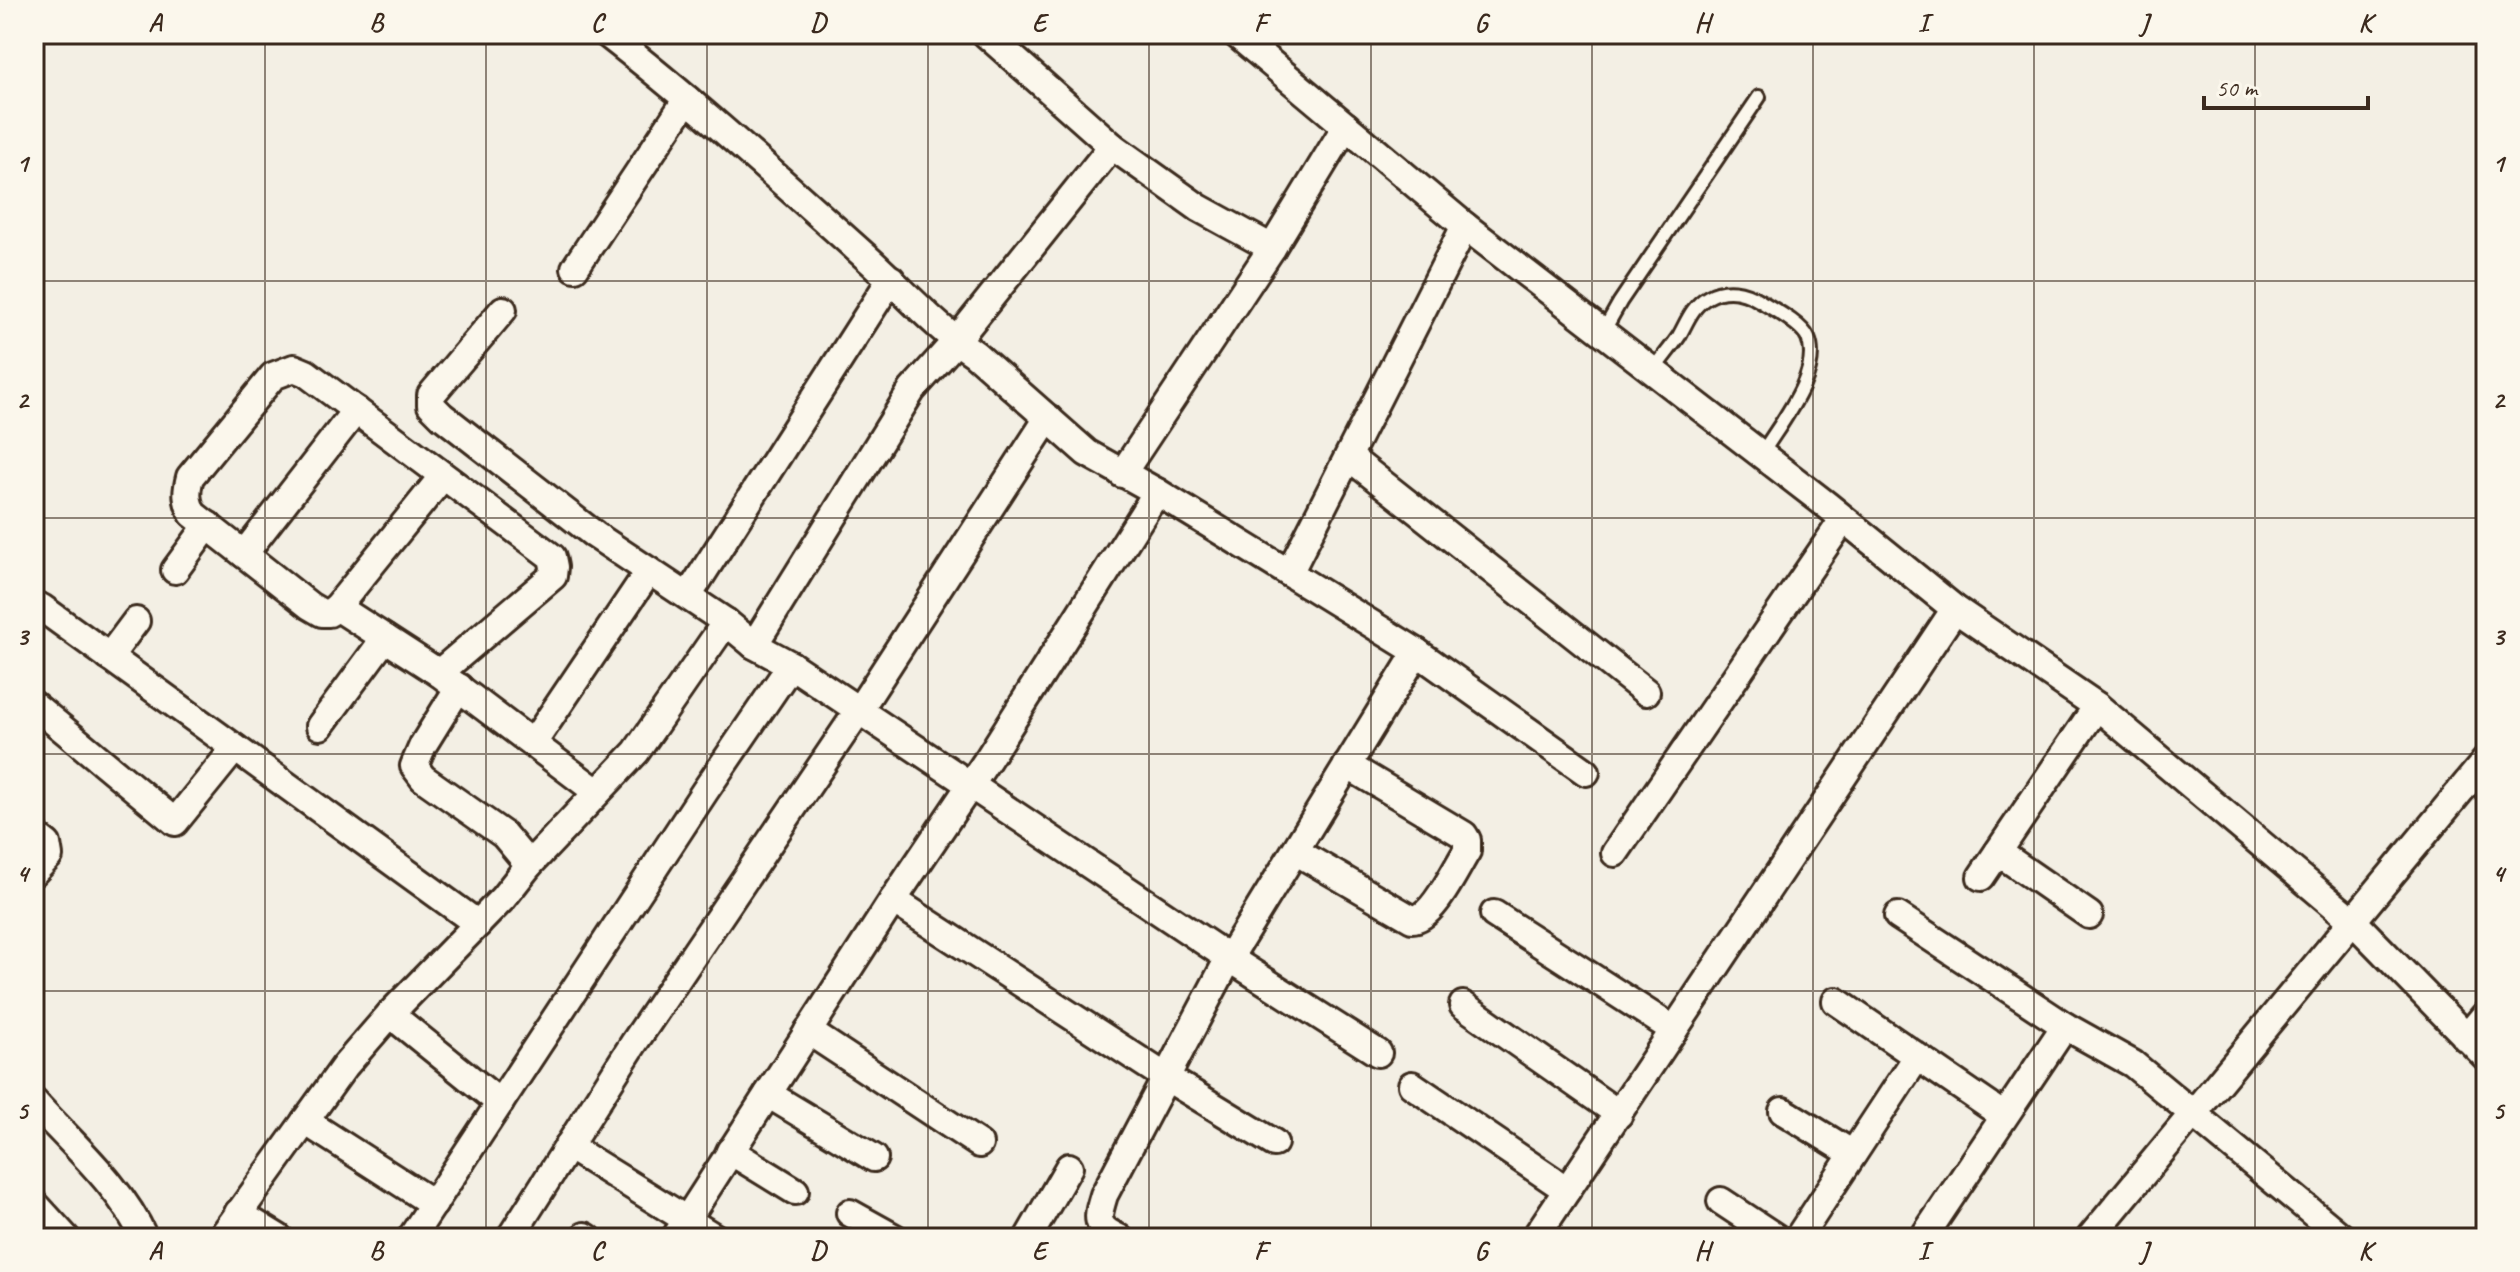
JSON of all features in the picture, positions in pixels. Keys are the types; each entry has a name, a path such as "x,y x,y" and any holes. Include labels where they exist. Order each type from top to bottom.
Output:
{"street":[{"path":"607,34 687,99 891,279 956,341 975,354 1087,453 1157,492 1417,652 1586,772"},
{"path":"986,34 1112,146 1199,208 1272,248"},
{"path":"1236,34 1465,226 1955,609 2097,706 2354,922 2486,1057"},
{"path":"575,268 687,99"},
{"path":"1122,474 1272,248 1346,126"},
{"path":"754,645 912,390 956,341 1112,146"},
{"path":"1289,573 1465,226"},
{"path":"688,596 891,279"},
{"path":"503,310 431,395 431,405 442,416 595,535 726,622 754,645 791,665 1229,958 1378,1053"},
{"path":"443,476 329,613 322,613 310,606 193,514 188,504 190,477 273,376 294,368 306,373 552,557 553,576 449,680 414,766 423,778 504,835 529,865"},
{"path":"244,554 356,410"},
{"path":"510,1238 634,1043 859,710 1048,418"},
{"path":"1349,457 1646,692"},
{"path":"681,1229 893,900 988,759 1157,492"},
{"path":"1615,853 1843,520"},
{"path":"175,570 208,525"},
{"path":"533,743 649,571"},
{"path":"34,605 478,924"},
{"path":"337,607 449,680 597,792"},
{"path":"1535,1238 1955,609"},
{"path":"109,657 136,621"},
{"path":"221,1238 344,1067 636,752 726,622"},
{"path":"320,726 385,638"},
{"path":"1119,1238 1101,1227 1098,1217 1104,1195 1164,1076 1229,958 1417,652"},
{"path":"411,1238 791,665"},
{"path":"34,705 175,822 235,748"},
{"path":"1981,877 2097,706"},
{"path":"2094,1237 2486,760"},
{"path":"1295,851 1412,919 1419,919 1431,910 1467,851 1464,835 1347,765"},
{"path":"34,834 47,844 49,856 34,872"},
{"path":"1998,852 2089,915"},
{"path":"893,900 1164,1076 1274,1143"},
{"path":"1494,914 1674,1030"},
{"path":"1898,916 2065,1026 2133,1064 2343,1238"},
{"path":"1836,1001 2004,1116"},
{"path":"1463,1005 1619,1114"},
{"path":"390,1014 500,1103"},
{"path":"2466,1038 2486,1014"},
{"path":"1923,1238 2065,1026"},
{"path":"808,1031 979,1144"},
{"path":"1798,1238 1917,1057"},
{"path":"1412,1085 1567,1190"},
{"path":"768,1094 874,1158"},
{"path":"34,1102 119,1196 144,1238"},
{"path":"1783,1111 1853,1154"},
{"path":"305,1121 434,1204"},
{"path":"568,1146 681,1229 716,1238"},
{"path":"730,1151 795,1191"},
{"path":"1028,1238 1069,1167"},
{"path":"1721,1201 1777,1238"},
{"path":"34,1203 66,1238"},
{"path":"238,1213 279,1238"},
{"path":"850,1213 895,1238"}],"lane":[{"path":"1603,332 1620,302 1759,97"},
{"path":"1653,371 1679,336 1690,313 1708,296 1730,290 1749,294 1789,319 1808,336 1812,356 1805,384 1761,455"}]}
